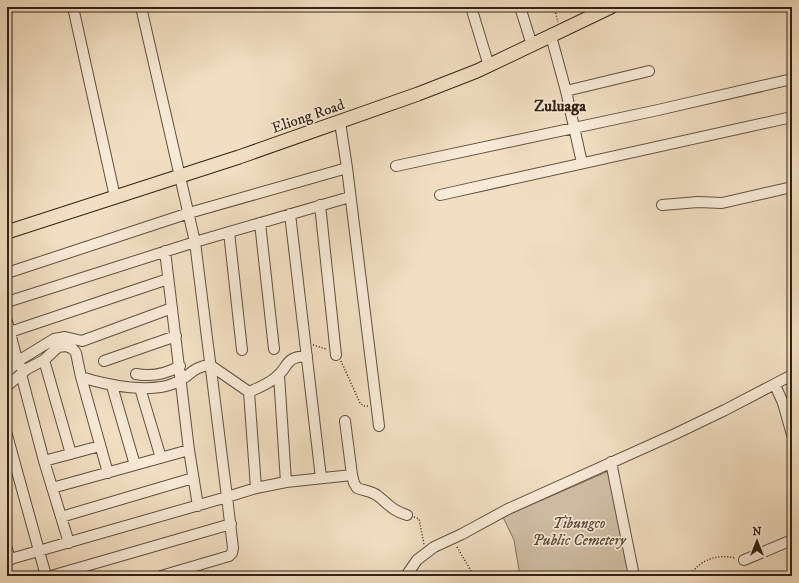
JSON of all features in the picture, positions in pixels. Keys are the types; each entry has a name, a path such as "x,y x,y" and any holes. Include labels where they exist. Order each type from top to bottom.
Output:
{"main road":[{"name":"Eliong Road","path":"7,231 180,176 438,87 489,66 611,7"}],"street":[{"path":"73,7 115,196"},
{"path":"141,7 195,242 233,548 232,553 229,556 161,576"},
{"path":"471,7 489,66"},
{"path":"520,7 532,45"},
{"path":"556,34 566,91 582,163"},
{"path":"566,91 649,72"},
{"path":"396,166 792,79"},
{"path":"440,195 792,117"},
{"path":"340,122 379,426"},
{"path":"7,273 189,213 347,168"},
{"path":"662,205 698,202 722,203 792,187"},
{"path":"7,302 165,251 260,222 350,197"},
{"path":"320,205 336,354"},
{"path":"290,214 321,478"},
{"path":"260,222 274,349"},
{"path":"229,232 242,350"},
{"path":"165,251 189,450 198,506"},
{"path":"10,332 168,279"},
{"path":"7,386 21,369 54,339 65,337 82,341 172,308"},
{"path":"7,322 21,369 44,461 68,543"},
{"path":"104,361 176,336"},
{"path":"7,372 21,369 44,360 62,345 70,347 76,352 81,377 108,473"},
{"path":"249,392 273,380 279,375 292,358 307,356"},
{"path":"44,360 71,454"},
{"path":"81,377 112,386 140,388 163,386 174,384 195,369 210,365 249,392"},
{"path":"136,374 150,375 164,373 180,366"},
{"path":"279,375 286,482"},
{"path":"406,576 416,560 427,552 508,509 675,434 792,375"},
{"path":"775,384 783,403 792,435"},
{"path":"112,386 135,465"},
{"path":"140,388 161,458"},
{"path":"249,392 256,488"},
{"path":"345,421 354,483 358,488 374,493 388,505 407,515"},
{"path":"7,435 46,576"},
{"path":"44,461 100,446"},
{"path":"52,488 189,450"},
{"path":"611,462 634,576"},
{"path":"7,549 8,560 256,488 286,482 352,475"},
{"path":"61,517 193,478"},
{"path":"51,576 231,524"},
{"path":"744,560 792,540"}],"path":[{"path":"554,7 556,34"},
{"path":"305,343 323,348 336,354 344,367 360,403 364,406 376,405"},
{"path":"407,515 418,519 427,552"},
{"path":"452,539 474,576"},
{"path":"689,576 696,566 714,557 744,560"}],"green space":[{"name":"Tibungco Public Cemetery","path":"611,470 633,576 520,576 514,540 503,517"}],"district":[{"name":"Zuluaga","path":"560,105"}]}
